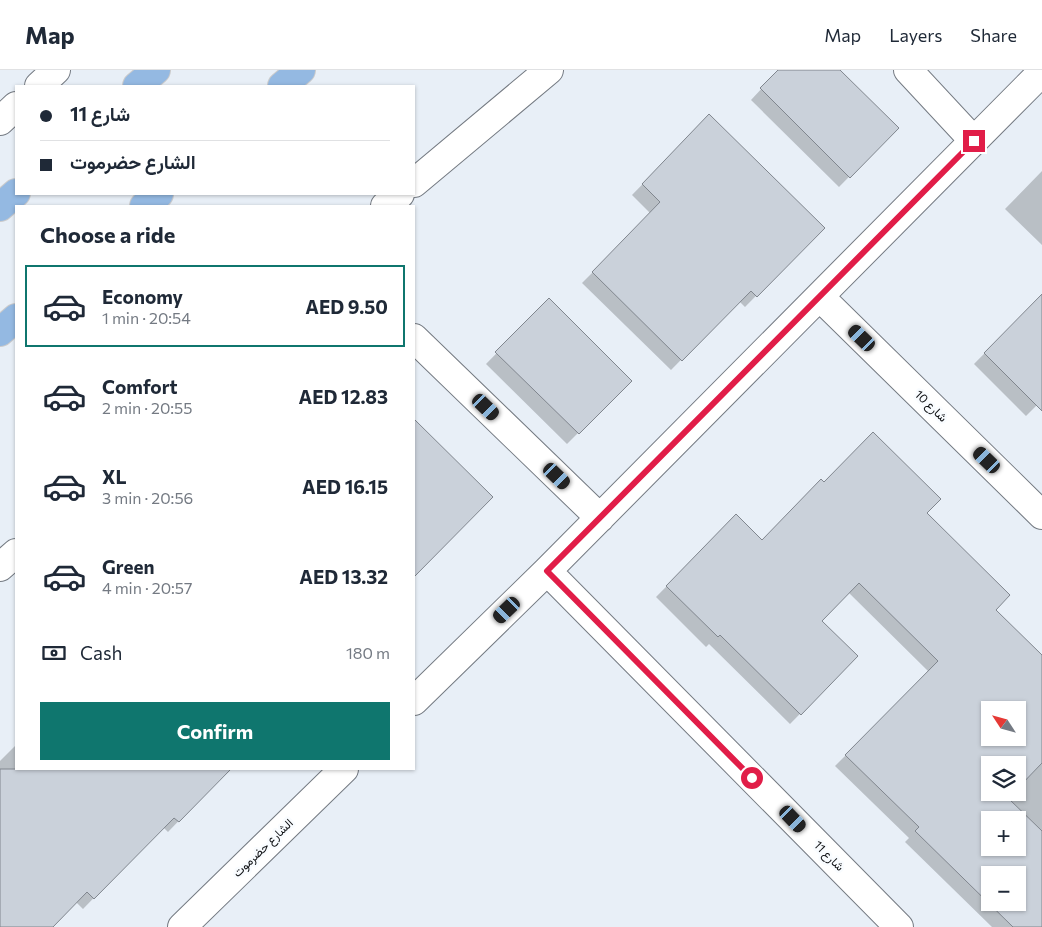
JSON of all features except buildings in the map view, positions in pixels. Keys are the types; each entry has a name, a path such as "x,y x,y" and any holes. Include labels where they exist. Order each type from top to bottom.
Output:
{"main road":[{"path":"138,85 156,70"},
{"path":"283,85 301,70"},
{"path":"0,208 15,194"},
{"path":"145,205 158,195"},
{"path":"0,332 15,319"}],"street":[{"path":"40,85 56,70"},
{"path":"415,182 549,70"},
{"path":"908,70 974,141"},
{"path":"415,700 600,518 1042,72"},
{"path":"0,121 15,107"},
{"path":"386,205 399,195"},
{"name":"شارع 10","path":"820,297 1042,515"},
{"path":"415,339 600,518"},
{"path":"0,567 15,554"},
{"name":"شارع 11","path":"547,571 899,927"},
{"name":"الشارع حضرموت","path":"182,927 343,770"}],"route":[{"path":"752,778 547,571 974,141"}]}
